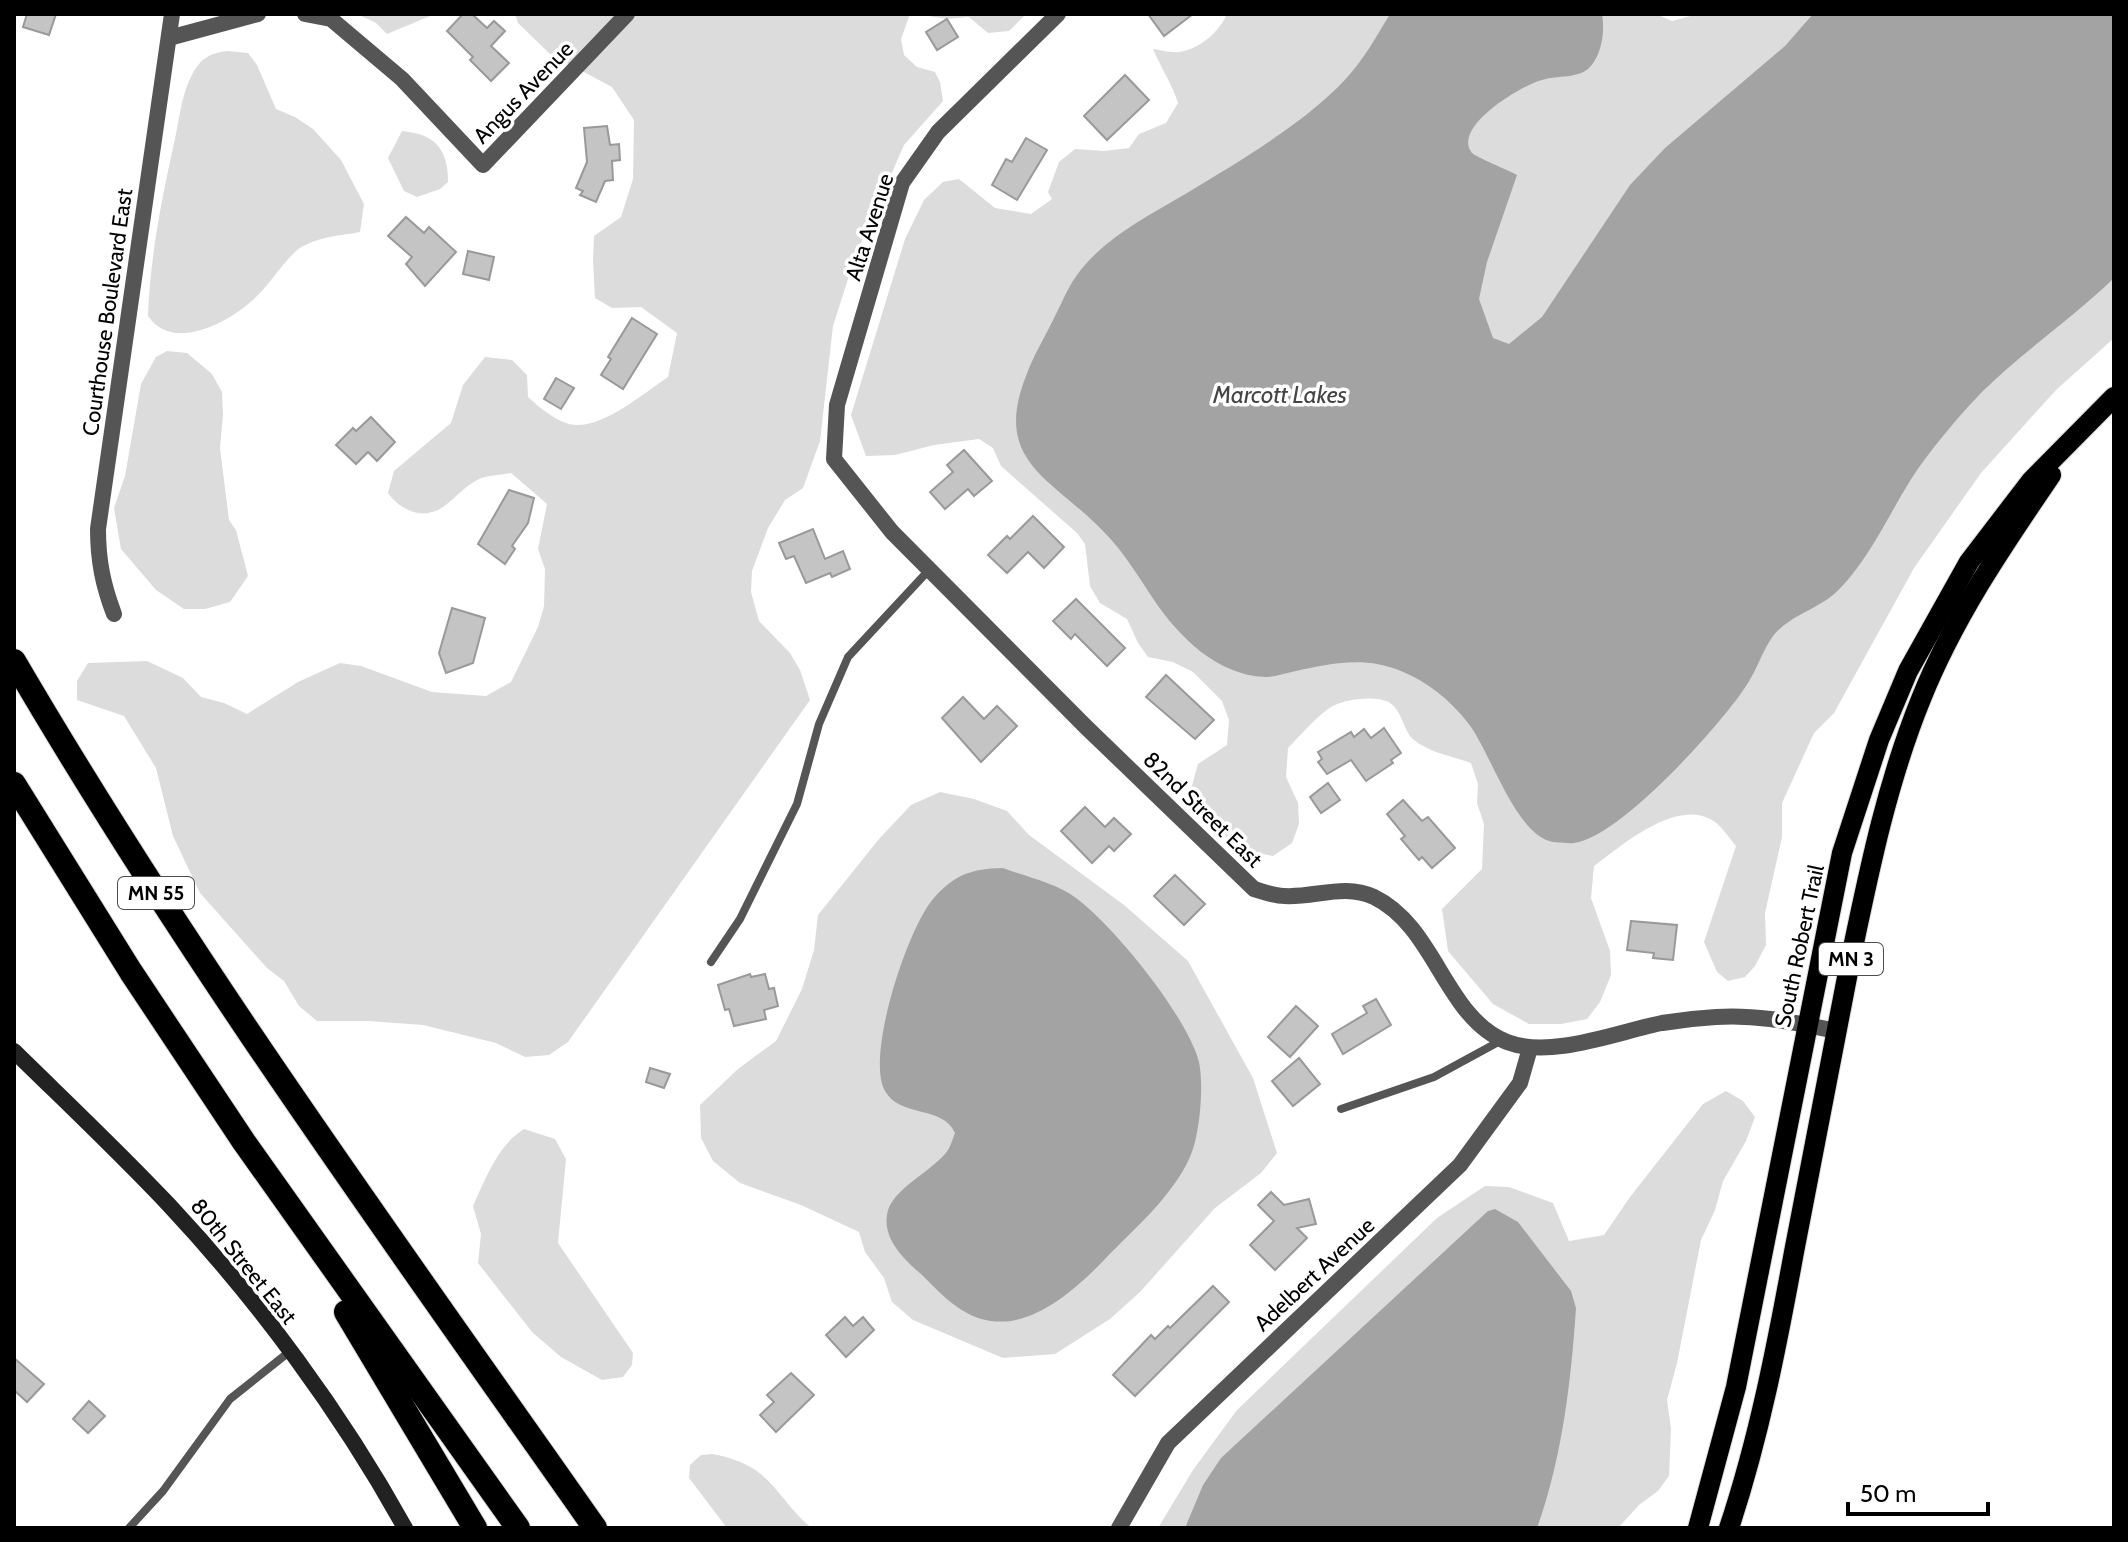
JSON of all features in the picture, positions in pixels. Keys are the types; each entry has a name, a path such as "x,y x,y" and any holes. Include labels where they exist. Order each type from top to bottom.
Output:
{"highway":[{"name":"MN 55","path":"14,661 178,927 306,1118 595,1528"},
{"name":"MN 55","path":"14,784 131,972 244,1142 518,1528"},
{"path":"306,1118 505,1391 613,1528"},
{"path":"244,1142 475,1528"}],"main road":[{"name":"South Robert Trail","path":"1698,1528 1736,1387 1846,839 1879,740 1908,671 1949,595 1989,533 2031,481 2114,397"},
{"name":"South Robert Trail","path":"1729,1528 1766,1394 1880,821 1921,700 1971,595 2080,431"}],"street":[{"name":"Courthouse Boulevard East","path":"114,614 103,585 98,558 98,529 172,14"},
{"path":"169,38 258,14"},
{"name":"Angus Avenue","path":"305,14 331,19 402,79 483,165 627,14"},
{"name":"Alta Avenue","path":"834,459 837,405 902,183 938,132 1058,14"},
{"name":"82nd Street East","path":"834,459 892,532 929,570 1254,889 1284,896 1350,889 1373,897 1414,928 1469,1013 1503,1040 1530,1048 1599,1038 1663,1023 1717,1017 1766,1017 1837,1031"},
{"name":"Adelbert Avenue","path":"1119,1528 1168,1443 1460,1165 1520,1083 1530,1048"},
{"name":"80th Street East","path":"14,1051 171,1207 216,1258 333,1414 405,1528"}],"lane":[{"path":"711,962 740,919 797,804 819,724 848,657 929,570"},
{"path":"1341,1109 1434,1077 1503,1040"},
{"path":"128,1528 163,1491 230,1399 289,1352"}],"shaded area":[{"path":"357,14 435,14 387,34 376,23"},
{"path":"515,14 910,14 901,39 904,55 917,67 935,72 943,101 904,145 855,257 833,326 820,441 803,488 785,500 768,528 752,571 751,592 759,621 790,653 800,670 810,700 568,1042 549,1055 525,1057 496,1043 423,1025 317,1021 299,1006 284,981 267,968 200,893 173,836 156,768 124,716 77,700 77,681 88,663 147,661 183,678 201,697 247,714 298,682 340,663 361,666 432,692 486,696 511,682 538,627 544,606 545,569 538,549 547,504 511,473 479,479 435,511 412,512 388,493 394,471 451,423 463,385 485,357 512,360 527,375 528,397 558,420 581,425 621,410 668,377 677,333 641,307 612,308 595,298 594,236 621,217 633,179 634,120 612,87 550,54 518,23"},
{"path":"916,14 1026,14 1009,31 988,33 969,17 947,19"},
{"name":"Marcott Lakes","path":"1227,14 1656,14 1672,21 1698,14 2114,14 2114,338 2056,390 1981,473 1914,568 1834,713 1814,733 1782,803 1782,837 1765,913 1766,945 1745,977 1728,981 1717,972 1704,942 1736,846 1714,821 1696,815 1680,816 1665,820 1633,837 1594,866 1591,898 1610,951 1611,975 1600,1002 1587,1019 1561,1024 1529,1024 1493,1004 1448,951 1442,909 1482,869 1484,824 1477,803 1478,784 1471,763 1434,751 1414,740 1390,703 1370,699 1341,703 1323,713 1288,748 1286,777 1298,803 1299,824 1292,843 1273,856 1239,849 1200,811 1191,789 1198,764 1227,745 1229,720 1222,701 1193,672 1173,662 1148,657 1127,619 1100,603 1090,586 1085,544 1077,533 1001,466 993,448 979,439 934,445 895,455 866,456 851,415 905,239 924,200 943,182 959,179 995,208 1031,214 1052,199 1048,192 1059,162 1075,149 1104,151 1129,148 1139,134 1166,123 1178,103 1153,49 1176,52 1194,47 1214,33"},
{"path":"227,51 248,53 257,65 276,109 313,129 341,160 364,204 360,232 303,246 255,298 231,316 202,330 172,332 159,327 148,316 154,249 166,183 182,103 191,76 206,58"},
{"path":"402,131 431,140 442,152 448,182 440,189 417,197 404,191 388,158"},
{"path":"167,351 187,353 212,374 222,392 220,448 229,520 236,530 248,576 230,602 205,609 184,609 156,590 121,549 114,508 125,476 141,384 156,357"},
{"path":"940,792 974,799 1007,811 1029,835 1124,905 1188,961 1253,1078 1277,1153 1261,1173 1215,1208 1140,1292 1110,1319 1055,1354 1003,1358 913,1320 892,1302 884,1278 865,1252 859,1232 801,1205 740,1183 713,1161 701,1138 700,1105 738,1069 776,1041 802,989 814,950 818,915 879,839 911,805"},
{"path":"1726,1091 1743,1101 1755,1117 1746,1141 1723,1181 1715,1210 1701,1240 1667,1400 1671,1429 1669,1476 1658,1491 1639,1505 1618,1528 1158,1528 1193,1470 1237,1410 1437,1218 1485,1186 1509,1187 1553,1203 1569,1241 1604,1235 1703,1104"},
{"path":"524,1129 555,1139 566,1159 558,1243 633,1353 632,1365 623,1377 602,1380 561,1357 532,1332 478,1263 481,1234 473,1206 499,1153"},
{"path":"713,1454 754,1469 812,1528 727,1528 689,1478 690,1465 701,1455"}],"water":[{"name":"Marcott Lakes","path":"1390,14 1602,14 1602,42 1590,67 1574,75 1542,80 1520,90 1492,109 1471,131 1468,143 1472,153 1517,175 1487,262 1479,299 1493,338 1509,344 1542,317 1630,185 1665,148 1785,46 1813,14 2114,14 2114,278 2000,375 1965,410 1917,471 1852,575 1828,599 1776,632 1733,704 1668,777 1616,822 1574,843 1553,842 1539,836 1527,825 1468,723 1438,692 1411,675 1388,666 1348,662 1265,677 1231,669 1201,652 1164,614 1111,539 1033,466 1022,449 1017,429 1017,405 1032,361 1072,282 1091,258 1132,226 1256,150 1321,103 1355,68"},
{"path":"1003,868 1068,893 1110,929 1147,973 1180,1021 1199,1062 1201,1083 1199,1123 1193,1148 1182,1172 1163,1199 1094,1270 1054,1303 1023,1318 991,1321 971,1315 945,1297 909,1263 888,1233 887,1215 896,1197 941,1158 955,1133 941,1118 911,1109 892,1099 885,1091 880,1074 885,1023 892,993 923,914 933,899 956,878 982,870"},
{"path":"1495,1209 1518,1222 1571,1291 1576,1308 1564,1420 1553,1474 1537,1528 1185,1528 1203,1485 1221,1458 1488,1211"}],"building":[{"path":"27,14 56,14 49,35 23,27"},
{"path":"463,14 472,14 487,28 494,21 505,31 491,46 509,63 491,81 447,31"},
{"path":"1148,14 1193,14 1164,36"},
{"path":"947,19 958,37 937,50 926,32"},
{"path":"1125,75 1149,100 1107,140 1084,116"},
{"path":"607,126 610,145 619,144 620,160 612,161 613,180 605,181 596,202 580,195 583,191 576,188 587,162 584,128"},
{"path":"1026,138 1047,150 1017,200 992,185 1006,159 1012,162"},
{"path":"406,217 424,233 429,227 456,252 425,286 406,264 412,257 388,236"},
{"path":"468,251 494,257 489,280 463,274"},
{"path":"632,318 657,334 623,389 601,375 611,359 608,357"},
{"path":"556,378 574,388 561,409 544,399"},
{"path":"371,417 395,442 377,461 368,452 356,464 336,445 353,428 356,431"},
{"path":"964,450 992,481 974,496 968,489 945,509 930,492 953,472 947,465"},
{"path":"509,490 534,498 528,523 512,546 515,549 505,564 478,544"},
{"path":"1033,516 1064,547 1044,568 1028,552 1007,573 988,555"},
{"path":"813,529 825,559 843,551 850,569 806,583 794,556 786,559 779,543"},
{"path":"1076,599 1125,648 1107,666 1075,634 1071,639 1053,621"},
{"path":"452,608 485,618 473,663 446,673 439,653"},
{"path":"1166,675 1214,720 1195,739 1146,697"},
{"path":"963,697 984,719 997,706 1017,726 981,762 942,718"},
{"path":"1384,728 1401,753 1391,760 1393,763 1366,781 1351,760 1327,774 1318,762 1322,759 1318,752 1351,732 1354,737 1364,729 1371,738"},
{"path":"1328,783 1340,800 1321,813 1310,797"},
{"path":"1403,800 1422,821 1428,817 1455,848 1432,868 1422,857 1419,860 1401,839 1405,836 1387,814"},
{"path":"1085,807 1105,827 1114,818 1131,834 1114,851 1109,846 1092,863 1061,831"},
{"path":"1175,875 1205,904 1184,925 1154,896"},
{"path":"1631,921 1677,925 1673,960 1653,958 1654,953 1627,950"},
{"path":"750,974 751,977 765,974 769,989 774,988 778,1006 764,1010 766,1019 734,1026 729,1009 725,1010 718,985"},
{"path":"1376,999 1391,1025 1343,1054 1332,1034 1367,1013 1363,1006"},
{"path":"1296,1006 1318,1026 1290,1057 1268,1037"},
{"path":"1299,1058 1320,1084 1293,1106 1272,1081"},
{"path":"650,1068 670,1074 664,1088 646,1082"},
{"path":"1271,1192 1284,1205 1309,1199 1316,1224 1297,1228 1307,1238 1275,1270 1250,1245 1274,1221 1258,1205"},
{"path":"1213,1286 1229,1302 1135,1396 1113,1375 1151,1335 1155,1339 1168,1326 1170,1328"},
{"path":"845,1317 853,1326 863,1317 874,1330 846,1357 826,1335"},
{"path":"14,1358 44,1384 27,1402 14,1390"},
{"path":"791,1373 814,1395 776,1432 760,1415 774,1402 767,1395"},
{"path":"89,1401 105,1416 88,1433 73,1419"}]}
